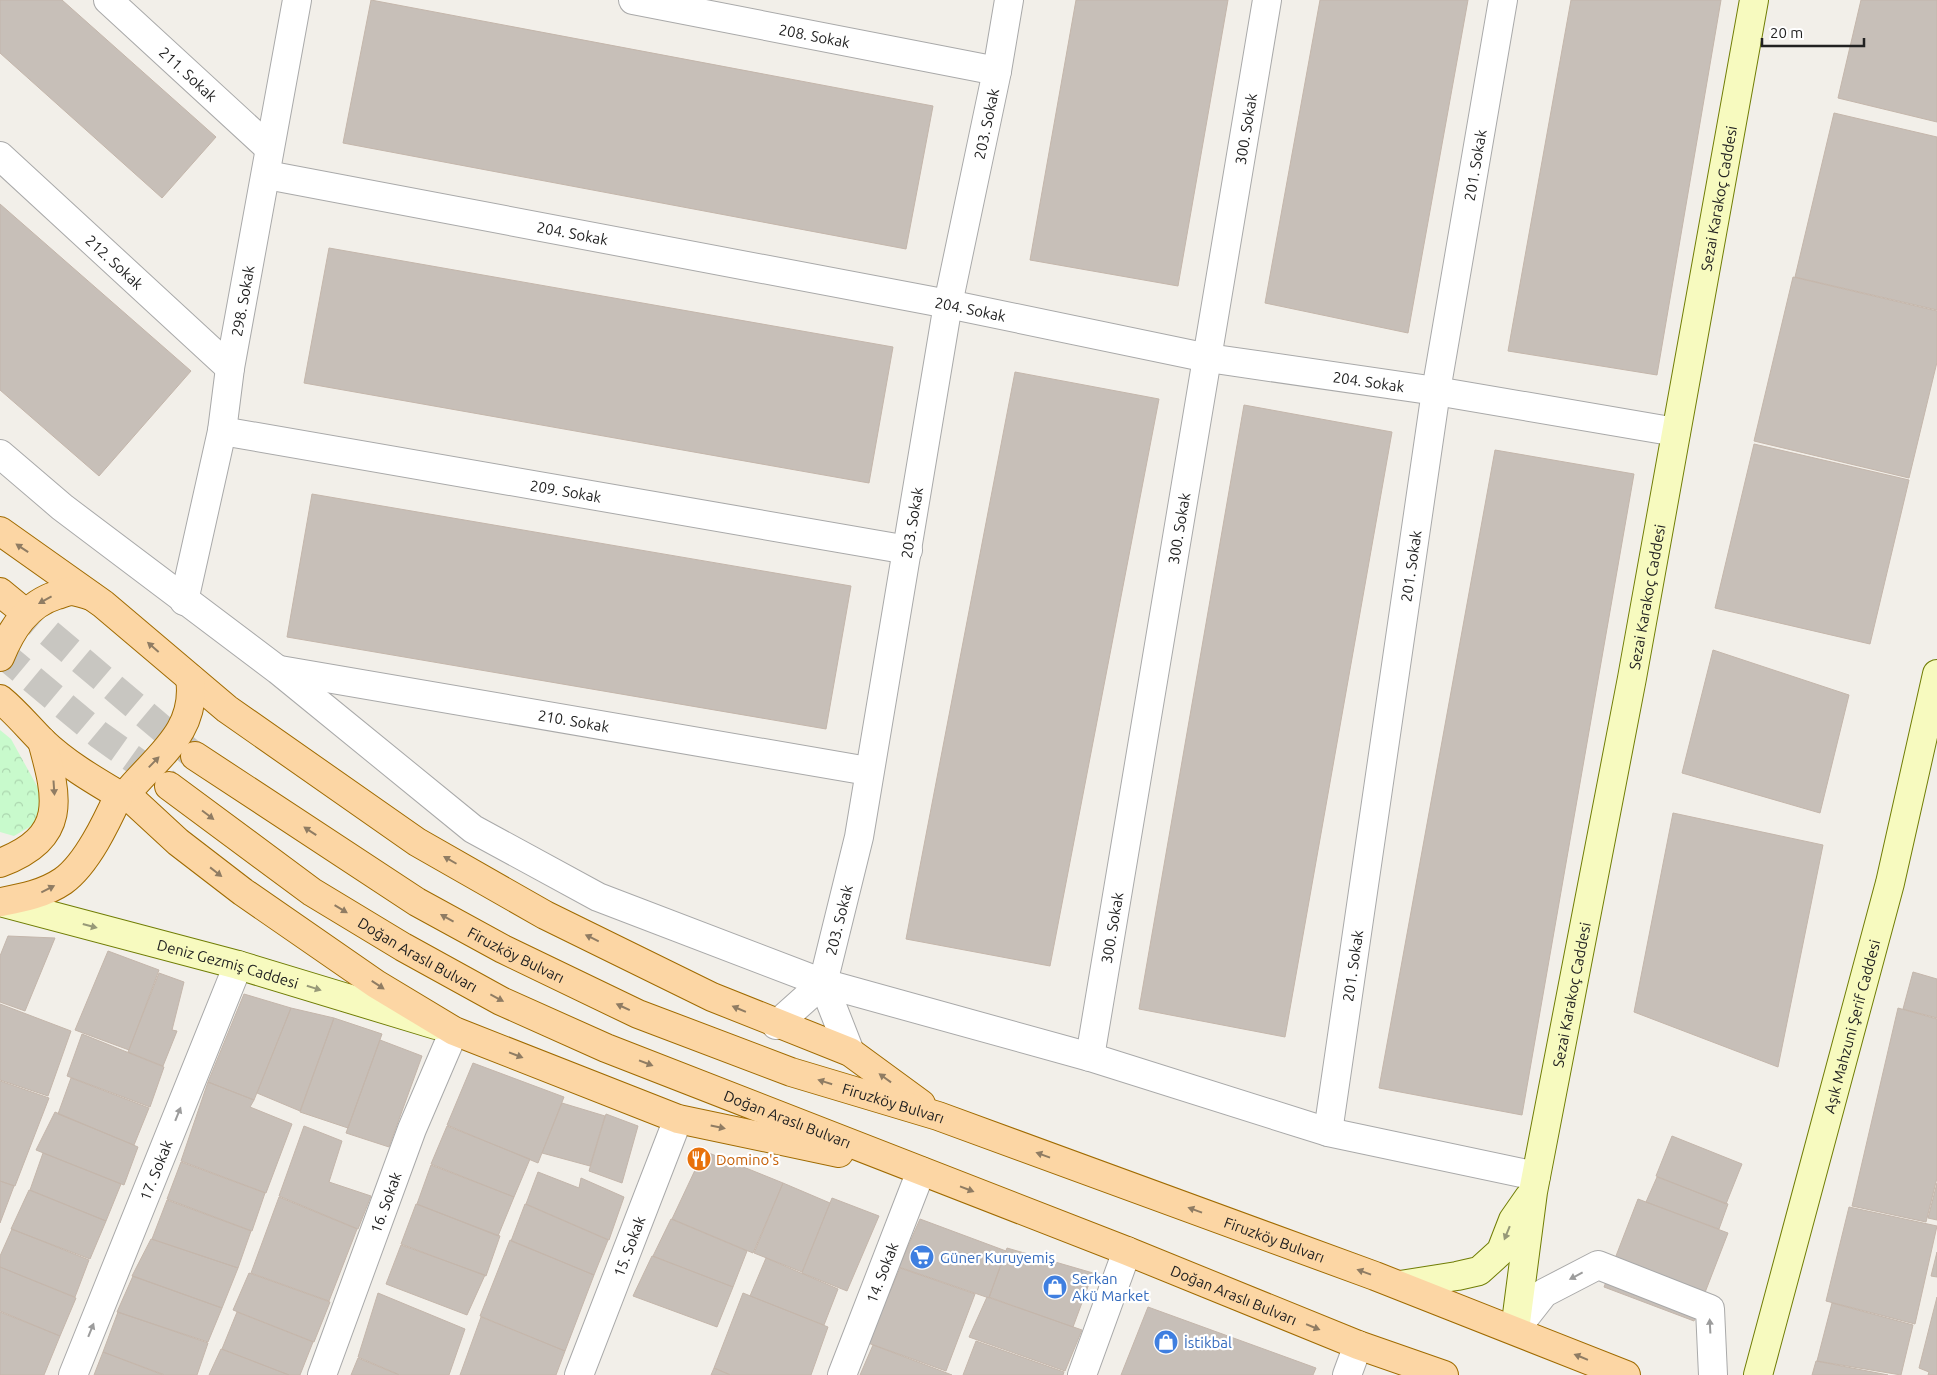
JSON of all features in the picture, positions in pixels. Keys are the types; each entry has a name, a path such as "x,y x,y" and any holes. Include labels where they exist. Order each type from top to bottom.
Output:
{"main road":[{"path":"0,531 91,596 227,709 417,842 545,915 712,997 776,1025 850,1052 938,1116"},
{"path":"0,658 6,641 19,620 34,607 48,598 70,591 91,596"},
{"path":"0,903 35,895 63,881 81,861 122,794 172,744 185,725 192,695 190,678"},
{"path":"2,698 42,741 85,776 122,794 178,842 242,892 376,984 454,1031 678,1119 922,1171"},
{"path":"0,863 21,855 44,834 54,813 54,785 42,741"},
{"name":"Firuzköy Bulvarı","path":"195,756 417,902 503,949 647,1017 792,1072 938,1116 1400,1285 1626,1375"},
{"name":"Doğan Araslı Bulvarı","path":"169,786 312,892 404,947 501,1001 606,1048 1127,1251 1358,1345 1444,1375"}],"street":[{"name":"211. Sokak","path":"108,0 268,148"},
{"name":"298. Sokak","path":"184,601 222,431 230,368 267,175 268,148 297,0"},
{"name":"208. Sokak","path":"633,0 997,70"},
{"name":"203. Sokak","path":"823,983 858,838 948,304 997,70 1009,0"},
{"name":"300. Sokak","path":"1090,1057 1267,0"},
{"name":"201. Sokak","path":"1328,1132 1436,391 1503,0"},
{"name":"Sezai Karakoç Caddesi","path":"1515,1330 1535,1184 1632,678 1754,0"},
{"name":"212. Sokak","path":"0,156 230,368"},
{"name":"204. Sokak","path":"267,175 948,304 1208,358 1436,391 1676,432"},
{"name":"209. Sokak","path":"222,431 908,550"},
{"path":"0,454 62,507 184,601 278,670 473,829 598,897 823,983 1090,1057 1328,1132 1535,1184 1513,1220 1500,1251 1479,1271 1400,1285"},
{"name":"210. Sokak","path":"278,670 868,771"},
{"name":"Aşık Mahzuni Şerif Caddesi","path":"1758,1375 1890,883 1937,674"},
{"name":"Deniz Gezmiş Caddesi","path":"0,903 238,965 454,1031"},
{"name":"17. Sokak","path":"73,1375 238,965"},
{"path":"776,1025 823,983"},
{"path":"823,983 850,1052"},
{"name":"16. Sokak","path":"322,1375 412,1129 454,1031"},
{"name":"15. Sokak","path":"579,1375 678,1119"},
{"name":"14. Sokak","path":"842,1375 922,1171"},
{"path":"1082,1375 1127,1251"},
{"path":"1515,1330 1544,1293 1598,1264 1710,1309 1713,1375"},
{"path":"1347,1375 1358,1345"}],"green space":[{"path":"0,730 11,739 42,795 36,823 14,836 0,832"}],"building":[{"path":"0,0 62,0 216,137 162,198 0,53"},
{"path":"371,0 933,106 906,249 343,143"},
{"path":"1076,0 1228,0 1178,286 1030,260"},
{"path":"1320,0 1468,0 1408,333 1265,303"},
{"path":"1571,0 1721,0 1657,375 1508,351"},
{"path":"1861,0 1937,0 1937,122 1838,98"},
{"path":"1834,113 1937,137 1937,310 1795,277"},
{"path":"0,204 191,371 99,476 0,390"},
{"path":"329,248 893,347 869,483 304,383"},
{"path":"1793,277 1937,311 1937,362 1909,478 1754,441"},
{"path":"1015,372 1159,399 1050,966 906,939"},
{"path":"1244,405 1392,432 1285,1037 1139,1009"},
{"path":"1754,444 1909,480 1870,644 1715,608"},
{"path":"1495,450 1634,474 1522,1115 1379,1088"},
{"path":"312,494 851,586 826,729 287,637"},
{"path":"1713,650 1849,695 1820,813 1682,773"},
{"path":"1673,813 1823,845 1778,1067 1634,1012"},
{"path":"8,936 55,938 25,1011 0,1002 0,956"},
{"path":"108,951 159,970 129,1050 75,1030"},
{"path":"1913,972 1937,979 1937,1018 1903,1009"},
{"path":"159,973 184,982 172,1030 177,1031 163,1066 128,1052"},
{"path":"244,994 291,1008 254,1100 208,1082"},
{"path":"0,1004 71,1031 48,1096 0,1080"},
{"path":"291,1008 334,1018 300,1111 257,1093"},
{"path":"1898,1008 1937,1019 1937,1178 1926,1222 1852,1206"},
{"path":"334,1018 382,1034 348,1128 300,1112"},
{"path":"82,1034 164,1067 150,1107 67,1076"},
{"path":"380,1040 422,1056 389,1147 346,1133"},
{"path":"473,1063 564,1097 538,1163 447,1125"},
{"path":"71,1078 149,1108 134,1145 58,1114"},
{"path":"0,1081 49,1098 15,1186 0,1181"},
{"path":"208,1082 254,1100 250,1107 292,1124 266,1193 181,1161"},
{"path":"562,1103 605,1116 590,1166 542,1153"},
{"path":"55,1112 138,1147 124,1185 36,1150"},
{"path":"606,1114 638,1126 622,1183 589,1171"},
{"path":"304,1126 342,1141 329,1182 371,1196 358,1229 279,1196"},
{"path":"447,1126 530,1159 514,1197 431,1164"},
{"path":"1672,1136 1742,1164 1726,1204 1656,1176"},
{"path":"704,1151 783,1183 753,1253 672,1219"},
{"path":"43,1153 121,1184 106,1221 30,1190"},
{"path":"181,1162 265,1193 252,1231 167,1199"},
{"path":"431,1165 514,1197 498,1236 417,1204"},
{"path":"538,1172 579,1188 581,1178 624,1197 609,1240 526,1204"},
{"path":"1657,1177 1728,1204 1719,1229 1646,1202"},
{"path":"0,1181 14,1186 0,1223"},
{"path":"783,1183 830,1203 802,1272 754,1253"},
{"path":"1937,1183 1937,1220 1928,1218"},
{"path":"29,1190 106,1221 90,1259 11,1229"},
{"path":"279,1197 357,1229 329,1301 251,1273"},
{"path":"832,1198 879,1216 847,1291 802,1273"},
{"path":"1638,1199 1728,1233 1694,1321 1604,1287"},
{"path":"167,1200 251,1231 238,1268 152,1239"},
{"path":"416,1204 500,1236 486,1276 401,1244"},
{"path":"525,1204 608,1240 594,1275 511,1241"},
{"path":"1849,1207 1937,1226 1915,1324 1826,1301"},
{"path":"671,1219 747,1251 733,1287 653,1256"},
{"path":"920,1219 1006,1251 989,1298 899,1267"},
{"path":"12,1229 89,1260 75,1297 0,1267 0,1256"},
{"path":"151,1239 238,1268 222,1308 132,1276"},
{"path":"510,1240 594,1275 565,1351 480,1316"},
{"path":"401,1245 485,1275 467,1315 386,1284"},
{"path":"1007,1248 1093,1273 1073,1327 989,1297"},
{"path":"1937,1252 1937,1277 1931,1276"},
{"path":"652,1256 733,1287 717,1327 633,1296"},
{"path":"766,1258 838,1289 824,1325 750,1296"},
{"path":"0,1267 76,1298 60,1336 0,1311"},
{"path":"900,1268 975,1294 946,1371 868,1343"},
{"path":"249,1273 330,1302 314,1342 233,1310"},
{"path":"133,1276 222,1308 208,1342 117,1312"},
{"path":"378,1293 465,1329 449,1375 400,1375 358,1357"},
{"path":"743,1293 828,1327 811,1375 731,1375 714,1368"},
{"path":"987,1297 1082,1330 1065,1371 969,1337"},
{"path":"1937,1297 1937,1375 1928,1375 1929,1372 1919,1368"},
{"path":"1832,1303 1913,1325 1901,1375 1817,1361"},
{"path":"1148,1307 1316,1368 1313,1375 1121,1375"},
{"path":"0,1312 60,1336 44,1375 0,1375"},
{"path":"118,1312 208,1343 197,1375 165,1375 103,1352"},
{"path":"237,1312 313,1342 300,1375 289,1375 222,1349"},
{"path":"481,1317 565,1351 556,1375 460,1375"},
{"path":"976,1341 1064,1372 1063,1375 963,1375"},
{"path":"873,1345 952,1375 860,1375"},
{"path":"221,1349 289,1375 209,1375"},
{"path":"103,1352 163,1375 94,1375"},
{"path":"358,1358 399,1375 351,1375"},
{"path":"1816,1361 1888,1375 1812,1375"},
{"path":"714,1368 730,1375 711,1375"}],"tunnel":[{"path":"17,606 192,754"},
{"path":"0,652 98,734 168,784"}],"place":[{"name":"Domino's","path":"699,1159"},
{"name":"Güner Kuruyemiş","path":"922,1257"},
{"name":"Serkan Akü Market","path":"1055,1287"},
{"name":"İstikbal","path":"1166,1342"}]}
